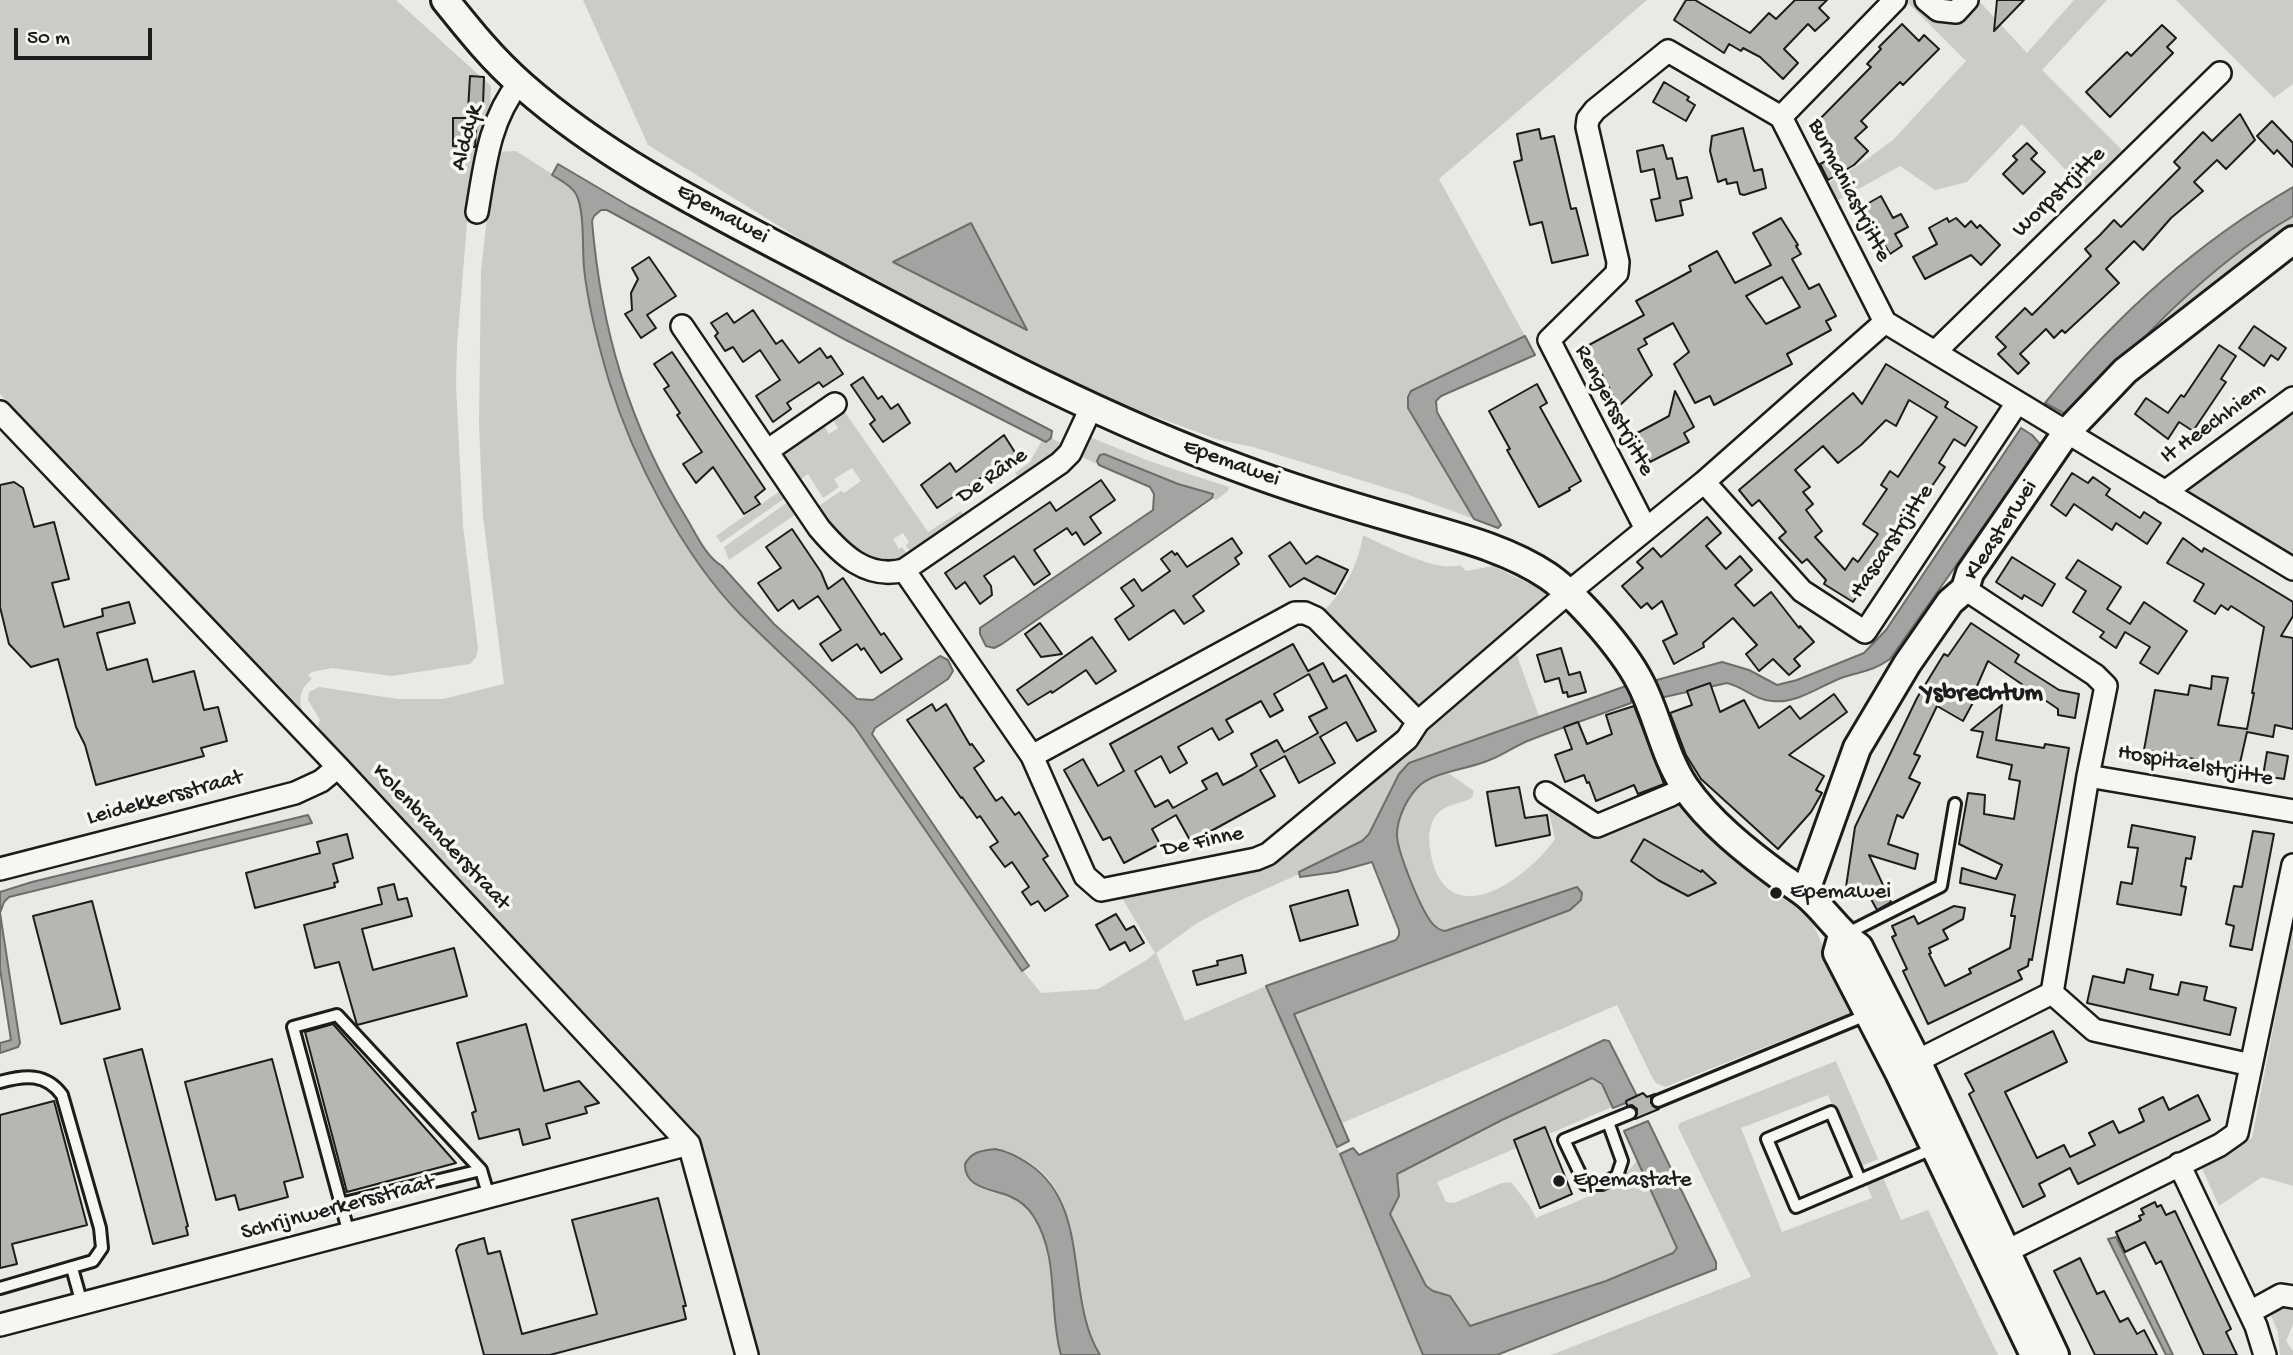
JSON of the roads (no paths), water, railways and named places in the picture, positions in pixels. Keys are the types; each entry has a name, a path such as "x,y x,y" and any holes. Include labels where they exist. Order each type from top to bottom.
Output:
{"street":[{"name":"Epemawei","path":"445,0 519,83 590,138 695,201 933,328 1091,408 1186,449 1262,477 1477,543 1549,577 1568,593 1614,644 1641,683 1663,743 1685,787 1707,814 1777,874 1805,893 1822,909 1842,935 1859,947 1917,1061 1998,1256"},
{"name":"Burmaniastrjitte","path":"1885,322 1781,117 1895,0"},
{"path":"1926,0 1938,10 1956,12 1967,0"},
{"name":"Rengersstrjitte","path":"1646,529 1549,341 1617,273 1618,262 1587,127 1588,119 1595,110 1668,51 1781,117"},
{"name":"Worpstrjitte","path":"1936,351 2220,73"},
{"name":"Alddyk","path":"477,212 496,120 502,105 519,83"},
{"name":"Kleasterwei","path":"1805,893 1857,748 1914,653 1950,602 1965,589 1970,573 2066,433 2124,371 2293,240"},
{"path":"1568,593 1704,482 1885,322 2293,569"},
{"path":"682,326 819,528 832,543 864,568 890,574 904,570"},
{"name":"It Heechhiem","path":"2165,492 2293,398"},
{"name":"Hascarstrjitte","path":"1704,482 1801,591 1865,632 2017,402"},
{"path":"767,451 835,404"},
{"name":"De Râne","path":"904,570 1060,463 1070,453 1091,408"},
{"name":"Kolenbranderstraat","path":"3,419 338,767 690,1144 747,1355"},
{"name":"De Finne","path":"904,570 1032,756 1084,876 1101,890 1256,859 1268,854 1407,739 1418,722 1568,593"},
{"path":"1965,589 2095,675 2106,686 2088,776 2052,993"},
{"path":"1032,756 1295,613 1305,613 1316,618 1418,722"},
{"name":"Leidekkersstraat","path":"0,869 295,793 321,781 338,767"},
{"name":"Hospitaelstrjitte","path":"2088,776 2293,811"},
{"path":"1546,793 1597,826 1685,787"},
{"path":"1998,1256 2220,1145 2237,1133 2293,865"},
{"path":"1842,935 1838,953 1935,1148 2055,1355"},
{"path":"1917,1061 2052,993"},
{"path":"2052,993 2094,1030 2250,1065"},
{"name":"Schrijnwerkersstraat","path":"0,1325 690,1144"},
{"path":"2179,1164 2250,1312 2265,1355"},
{"path":"1998,1256 2034,1355"},
{"path":"2250,1312 2281,1295 2293,1297"}],"lane":[{"path":"1842,935 1941,886 1955,804"},
{"path":"1658,1101 1869,1014"},
{"path":"349,1234 293,1027 337,1015 481,1170 489,1197"},
{"path":"0,1082 36,1077 53,1083 62,1095 100,1228 102,1248 93,1261 0,1287"},
{"path":"1860,1180 1831,1112 1767,1139 1796,1207 1860,1180 1935,1148"},
{"path":"1608,1122 1622,1161 1617,1176 1602,1184 1585,1184 1564,1140 1608,1122 1630,1113"},
{"path":"340,1204 481,1170"},
{"path":"72,1268 82,1304"}],"place":[{"name":"Epemawei","path":"1776,893"},
{"name":"Epemastate","path":"1559,1181"}],"district":[{"name":"Ysbrechtum","path":"1982,695"}]}
